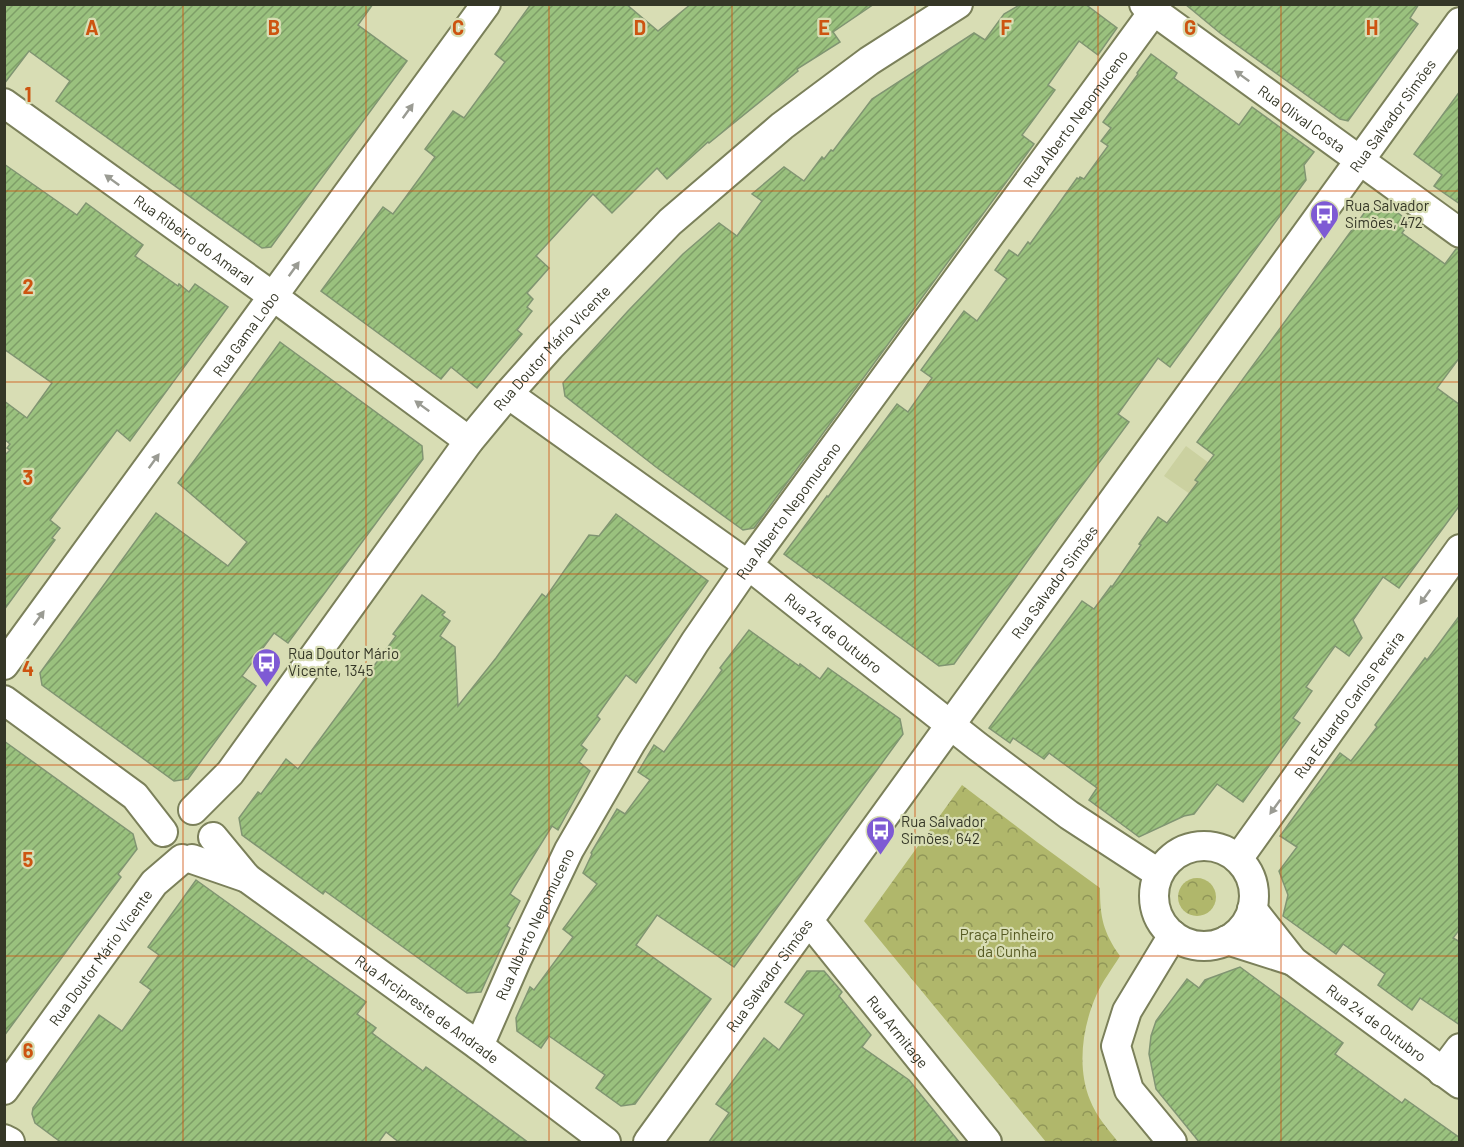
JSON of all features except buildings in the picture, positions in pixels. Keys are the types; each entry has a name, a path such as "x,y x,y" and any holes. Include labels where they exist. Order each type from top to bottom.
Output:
{"street":[{"name":"Rua Gama Lobo","path":"4,665 486,4"},
{"name":"Rua Doutor Mário Vicente","path":"200,820 230,773 469,441 507,394 550,347 670,222 782,126 868,61 958,4"},
{"name":"Rua Olival Costa","path":"1149,8 1460,233"},
{"name":"Rua Alberto Nepomuceno","path":"479,1046 569,850 631,743 695,642 1149,8"},
{"name":"Rua Salvador Simões","path":"648,1143 1460,22"},
{"name":"Rua Ribeiro do Amaral","path":"4,103 274,297 469,441"},
{"name":"Rua 24 de Outubro","path":"507,394 748,565 1069,815 1158,873"},
{"name":"Rua Eduardo Carlos Pereira","path":"1238,859 1460,549"},
{"path":"4,700 135,796 200,820"},
{"path":"135,796 175,849 202,855 209,848 200,820"},
{"path":"175,849 166,822 174,814 200,820"},
{"name":"Rua Arcipreste de Andrade","path":"200,820 247,878"},
{"path":"1194,846 1217,847 1238,859 1249,873 1254,891 1252,909 1242,927 1227,940 1209,945 1190,944 1173,935 1161,923 1155,907 1154,890 1158,873 1173,855 1194,846"},
{"name":"Rua Doutor Mário Vicente","path":"4,1090 175,849"},
{"name":"Rua Arcipreste de Andrade","path":"175,849 247,878 479,1046 606,1143"},
{"name":"Rua 24 de Outubro","path":"1252,909 1293,961 1451,1078"},
{"name":"Rua Armitage","path":"809,921 987,1143"},
{"path":"1172,1143 1129,1090 1116,1046 1127,1011 1173,935"},
{"name":"Rua 24 de Outubro","path":"1227,940 1293,961"},
{"path":"1451,1078 1460,1048"},
{"path":"4,1139 10,1143"}],"shaded area":[{"path":"1186,446 1294,526 1200,501 1164,476"}],"green space":[{"name":"Praça Pinheiro da Cunha","path":"962,785 1100,888 1104,924 1120,956 1101,986 1091,1008 1082,1061 1086,1088 1093,1106 1118,1142 1046,1142 864,921"},
{"path":"1197,878 1210,884 1216,897 1210,910 1197,916 1184,910 1178,897 1184,884"}],"place":[{"name":"Rua Salvador Simões, 472","path":"1324,240"},
{"name":"Rua Doutor Mário Vicente, 1345","path":"267,688"},
{"name":"Rua Salvador Simões, 642","path":"880,856"}]}
